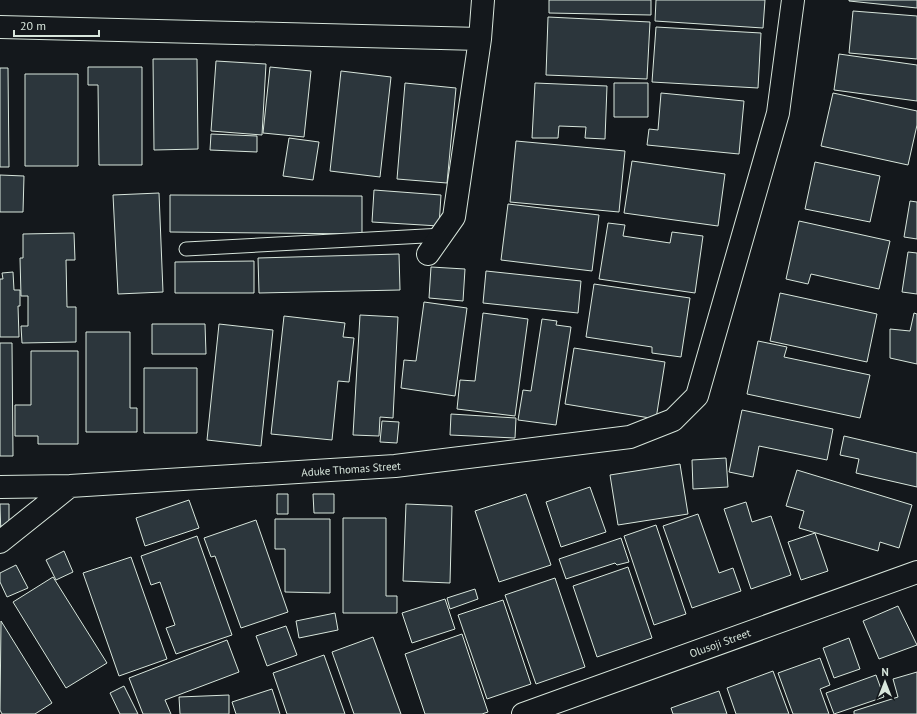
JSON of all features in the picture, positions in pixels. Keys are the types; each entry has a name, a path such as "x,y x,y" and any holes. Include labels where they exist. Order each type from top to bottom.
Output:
{"street":[{"path":"428,254 454,217 480,39 483,0"},
{"name":"Aduke Thomas Street","path":"0,487 70,486 395,466 630,437 673,420 697,396 778,113 793,0"},
{"path":"0,27 480,39"},
{"path":"0,542 70,486"},
{"name":"Olusoji Street","path":"522,714 917,572"}],"lane":[{"path":"186,249 443,234"}],"building":[{"path":"549,0 651,0 651,15 549,13"},
{"path":"656,0 765,0 763,28 655,21"},
{"path":"917,0 917,8 849,1"},
{"path":"853,11 917,16 917,59 849,53"},
{"path":"548,17 650,22 647,79 546,75"},
{"path":"656,27 761,33 758,88 652,82"},
{"path":"839,54 917,65 917,101 834,90"},
{"path":"153,59 197,59 198,149 154,150"},
{"path":"216,61 266,64 262,135 211,131"},
{"path":"88,67 142,67 142,165 99,165 98,85 88,85"},
{"path":"270,67 311,71 304,137 263,133"},
{"path":"0,68 8,68 9,167 0,167"},
{"path":"341,71 391,77 380,177 330,171"},
{"path":"25,74 78,74 78,166 25,166"},
{"path":"405,83 456,88 447,183 397,179"},
{"path":"535,83 607,86 605,139 585,138 586,127 559,126 558,138 532,138"},
{"path":"614,83 648,83 648,117 614,117"},
{"path":"661,93 744,101 739,154 647,145 649,129 658,130"},
{"path":"833,93 917,111 917,125 908,165 821,146"},
{"path":"211,134 257,136 257,152 210,150"},
{"path":"289,138 319,142 313,180 283,176"},
{"path":"516,141 625,151 619,212 510,202"},
{"path":"632,161 725,174 718,226 624,213"},
{"path":"815,162 880,176 870,222 805,209"},
{"path":"0,175 24,176 23,212 0,212"},
{"path":"374,190 441,195 439,226 372,222"},
{"path":"159,193 163,292 118,294 113,195"},
{"path":"170,195 362,196 362,234 170,232"},
{"path":"910,201 917,202 917,239 904,237"},
{"path":"508,204 599,215 592,271 501,260"},
{"path":"799,221 890,241 879,289 811,274 808,284 786,279"},
{"path":"608,223 625,225 623,236 670,243 672,232 703,236 695,293 599,279"},
{"path":"74,233 75,260 66,260 67,307 76,307 76,342 22,343 21,326 28,326 28,296 21,296 20,258 23,258 23,234"},
{"path":"908,252 917,253 917,294 902,292"},
{"path":"399,254 400,290 259,293 258,258"},
{"path":"254,261 254,293 175,293 175,262"},
{"path":"431,267 465,269 463,301 429,298"},
{"path":"486,271 581,281 578,313 483,303"},
{"path":"13,272 14,290 20,290 20,306 18,306 19,337 0,337 0,279 3,279 2,273"},
{"path":"594,284 690,298 681,357 652,353 652,347 586,337"},
{"path":"780,293 877,314 867,362 770,341"},
{"path":"424,302 467,308 455,396 401,388 404,360 416,361"},
{"path":"483,313 528,319 515,416 457,409 460,380 475,381"},
{"path":"914,313 917,314 917,364 890,358 890,329 910,331"},
{"path":"360,315 398,317 393,418 380,417 379,436 353,435"},
{"path":"284,316 345,323 343,337 354,338 349,382 338,381 332,440 271,434"},
{"path":"542,319 557,321 556,325 571,327 556,425 518,420 523,390 531,391"},
{"path":"152,324 205,324 206,354 152,354"},
{"path":"219,324 273,330 261,446 207,440"},
{"path":"86,332 130,332 130,408 137,408 137,432 86,432"},
{"path":"758,341 787,347 784,357 870,375 860,418 747,394"},
{"path":"0,343 12,343 13,456 0,456"},
{"path":"574,348 665,362 656,419 565,404"},
{"path":"31,351 78,351 78,444 38,444 38,436 15,436 15,405 31,405"},
{"path":"144,368 197,368 197,433 144,433"},
{"path":"742,410 833,429 827,460 759,446 753,477 729,472"},
{"path":"451,414 516,418 515,438 450,435"},
{"path":"382,421 399,422 397,443 380,442"},
{"path":"844,436 917,453 917,487 856,473 859,459 840,455"},
{"path":"726,458 728,487 693,489 692,460"},
{"path":"680,464 688,514 618,525 610,475"},
{"path":"797,470 912,505 899,548 880,542 878,551 799,528 804,511 786,506"},
{"path":"590,487 606,532 561,547 546,502"},
{"path":"277,494 288,494 288,514 277,514"},
{"path":"313,494 334,494 334,513 314,513"},
{"path":"526,494 551,565 499,582 475,511"},
{"path":"189,500 199,528 145,546 136,518"},
{"path":"746,502 752,522 771,516 791,575 751,589 724,509"},
{"path":"0,504 9,504 9,527 1,526 1,538"},
{"path":"406,504 452,506 450,583 403,581"},
{"path":"698,514 719,573 733,568 741,591 692,608 663,526"},
{"path":"343,518 386,518 386,596 397,596 397,613 343,613"},
{"path":"275,519 330,519 330,593 285,592 285,549 275,549"},
{"path":"256,520 288,612 241,628 215,556 211,557 204,538"},
{"path":"656,525 686,614 654,625 624,536"},
{"path":"815,533 828,571 801,580 788,542"},
{"path":"197,536 232,635 176,654 166,628 175,625 160,582 151,585 141,556"},
{"path":"621,538 629,562 617,565 615,563 566,579 559,559"},
{"path":"64,551 73,572 56,580 46,560"},
{"path":"131,557 167,659 119,676 83,573"},
{"path":"16,565 28,588 7,597 0,582 0,573"},
{"path":"628,567 652,638 597,657 573,586"},
{"path":"53,577 107,663 66,688 13,602"},
{"path":"555,578 585,667 536,684 505,595"},
{"path":"475,589 478,599 450,609 447,598"},
{"path":"445,599 455,629 412,643 402,613"},
{"path":"503,600 531,684 487,699 458,615"},
{"path":"898,606 917,645 879,659 863,621"},
{"path":"335,613 338,630 299,638 296,621"},
{"path":"1,621 52,703 35,714 2,714 0,710"},
{"path":"286,626 297,655 267,666 256,636"},
{"path":"462,634 488,712 482,714 425,714 405,654"},
{"path":"373,637 401,714 354,714 332,652"},
{"path":"849,638 860,669 834,678 823,648"},
{"path":"227,640 239,672 165,700 171,714 143,714 129,678"},
{"path":"324,655 345,714 287,714 273,673"},
{"path":"820,658 830,685 820,689 829,714 793,714 778,673"},
{"path":"773,671 789,714 736,714 727,688"},
{"path":"917,672 917,714 854,714 854,711 898,697 893,679"},
{"path":"876,675 884,697 834,714 826,693"},
{"path":"124,686 138,714 120,714 110,693"},
{"path":"272,689 280,714 236,714 232,702"},
{"path":"719,691 727,714 673,714 671,708"},
{"path":"229,695 229,714 180,714 179,697"}]}
